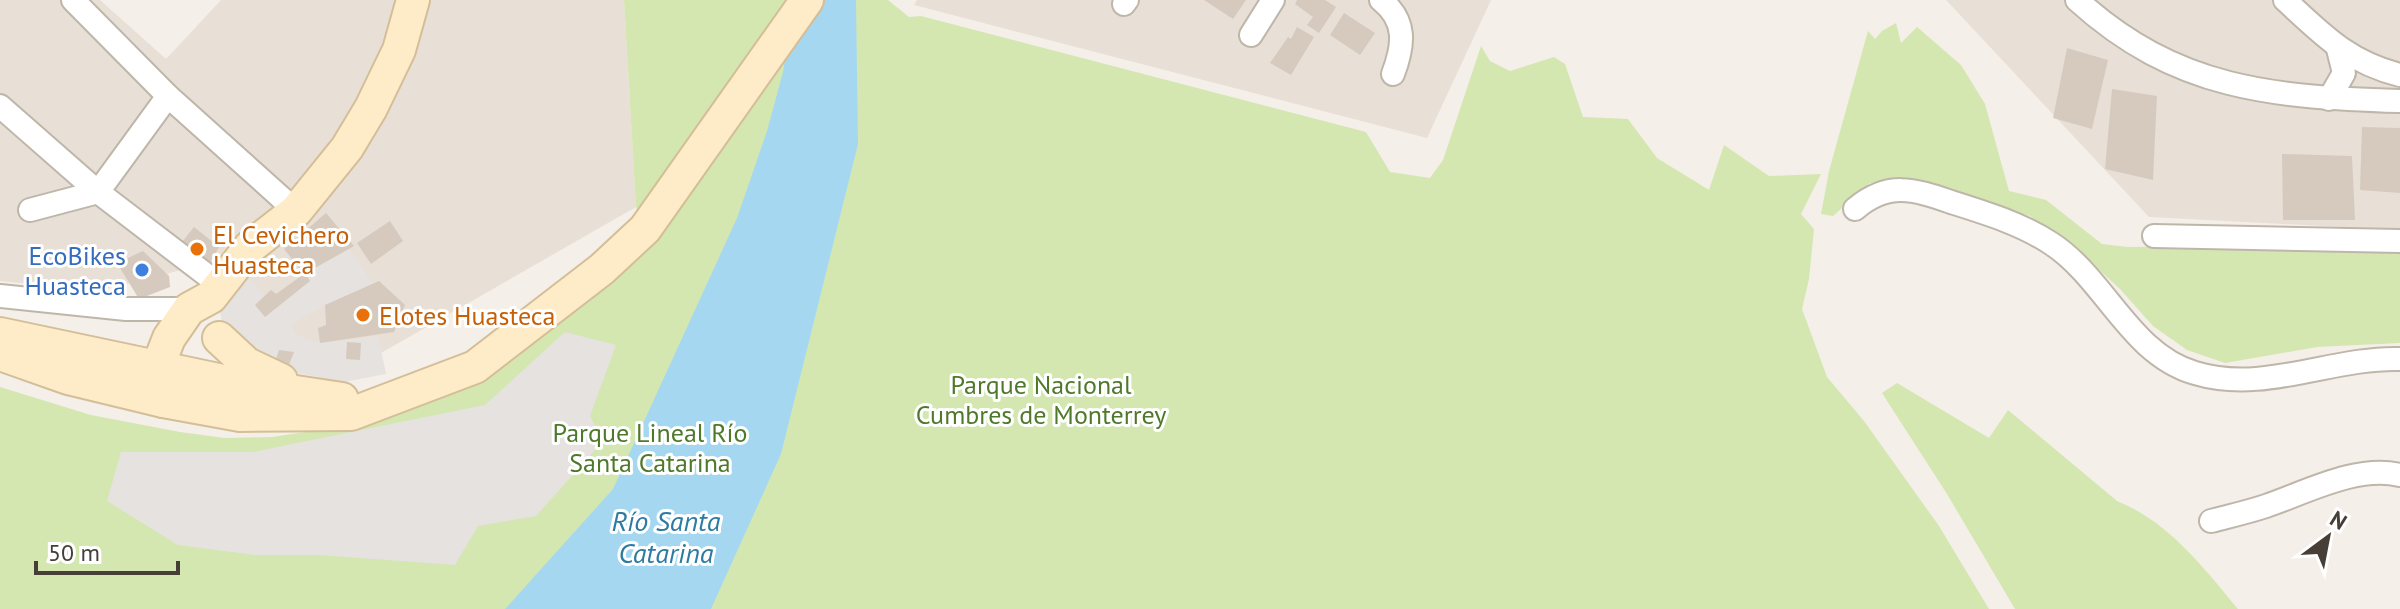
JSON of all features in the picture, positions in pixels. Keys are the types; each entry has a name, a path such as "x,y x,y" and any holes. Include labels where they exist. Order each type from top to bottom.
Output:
{"main road":[{"path":"163,401 158,366 169,338 250,247 296,211 347,148 371,108 399,50 413,0"},
{"path":"0,334 158,366 230,398 351,414 475,367 602,269 645,229 799,10"},
{"path":"207,297 217,307 219,338 230,398"},
{"path":"219,338 247,364 325,397"},
{"path":"0,354 68,378 163,401 325,397 351,399 370,406"}],"street":[{"path":"73,0 168,96 296,211"},
{"path":"1251,35 1273,0"},
{"path":"1381,0 1399,19 1403,35 1393,74"},
{"path":"2077,0 2128,38 2172,65 2216,81 2265,92 2329,99 2400,101"},
{"path":"2285,0 2338,49 2400,75"},
{"path":"2329,99 2344,73 2338,49"},
{"path":"30,210 98,192 168,96"},
{"path":"0,106 98,192 207,297"},
{"path":"1855,209 1886,190 1905,191 1931,195 2020,227 2054,245 2112,302 2138,337 2153,351 2180,368 2198,374 2228,380 2266,379 2351,362 2400,359"},
{"path":"2154,236 2400,241"},
{"path":"0,296 126,309 207,297"},
{"path":"2211,521 2262,508 2345,478 2370,474 2400,475"}],"shaded area":[{"path":"0,0 100,0 166,59 221,0 624,0 636,207 367,361 274,349 201,265 98,291 0,281"},
{"path":"917,0 1491,0 1427,138 914,5"},
{"path":"1946,0 2400,0 2400,230 2149,217"},
{"path":"350,249 373,284 291,324 296,335 320,343 378,336 386,374 344,382 281,370 225,336 218,303 240,268 264,295 255,305 265,317 304,274"},
{"path":"565,332 616,345 590,416 603,441 536,516 478,526 455,565 320,555 255,555 178,545 107,501 121,452 253,452 485,405"}],"green space":[{"path":"624,0 888,0 909,17 921,16 1366,132 1390,172 1430,178 1443,160 1481,46 1490,61 1510,71 1554,57 1565,64 1583,117 1628,119 1657,158 1709,190 1724,145 1769,176 1821,174 1801,214 1814,229 1809,279 1802,309 1827,377 1864,421 1939,526 1989,609 0,609 0,387 91,415 225,438 272,437 366,423 429,401 646,236 636,207"},
{"path":"1896,23 1901,43 1917,27 1961,65 1985,104 2009,191 2046,200 2102,244 2128,247 2400,250 2400,343 2317,347 2225,363 2187,350 2153,326 2120,289 2073,246 2030,216 1914,181 1870,183 1833,216 1821,214 1829,171 1868,31 1875,39"},
{"path":"1897,383 1989,438 2008,410 2117,501 2169,533 2238,609 2015,609 1882,393"}],"water":[{"name":"Río Santa Catarina","path":"789,0 856,0 858,144 781,454 711,609 505,609 613,489 737,218 767,131 783,72 791,20"}],"building":[{"path":"1204,0 1246,0 1233,19"},
{"path":"1297,0 1325,0 1336,7 1319,33 1307,25 1313,17 1295,4"},
{"path":"1344,13 1375,33 1360,55 1330,35"},
{"path":"1297,27 1314,37 1291,75 1270,63 1288,37 1291,39"},
{"path":"2067,48 2108,60 2092,129 2053,118"},
{"path":"2112,89 2157,96 2153,180 2105,169"},
{"path":"2362,127 2400,128 2400,193 2360,190"},
{"path":"2282,154 2352,156 2355,220 2283,220"},
{"path":"326,213 354,246 306,273 310,281 265,317 255,305 271,290 276,294 304,274 284,249"},
{"path":"390,221 403,241 371,264 357,243"},
{"name":"El Cevichero Huasteca","path":"194,227 219,247 204,273 175,251"},
{"name":"EcoBikes Huasteca","path":"143,251 169,276 170,287 139,299 117,263"},
{"name":"Elotes Huasteca","path":"379,281 405,305 394,332 320,343 318,328 326,325 325,305"},
{"path":"347,342 361,343 360,360 346,359"},
{"path":"279,350 294,352 288,367 275,362"}],"place":[{"name":"El Cevichero Huasteca","path":"197,249"},
{"name":"EcoBikes Huasteca","path":"142,270"},
{"name":"Elotes Huasteca","path":"363,315"}],"park label":[{"name":"Parque Nacional Cumbres de Monterrey","path":"1041,399"},
{"name":"Parque Lineal Río Santa Catarina","path":"650,447"}]}
